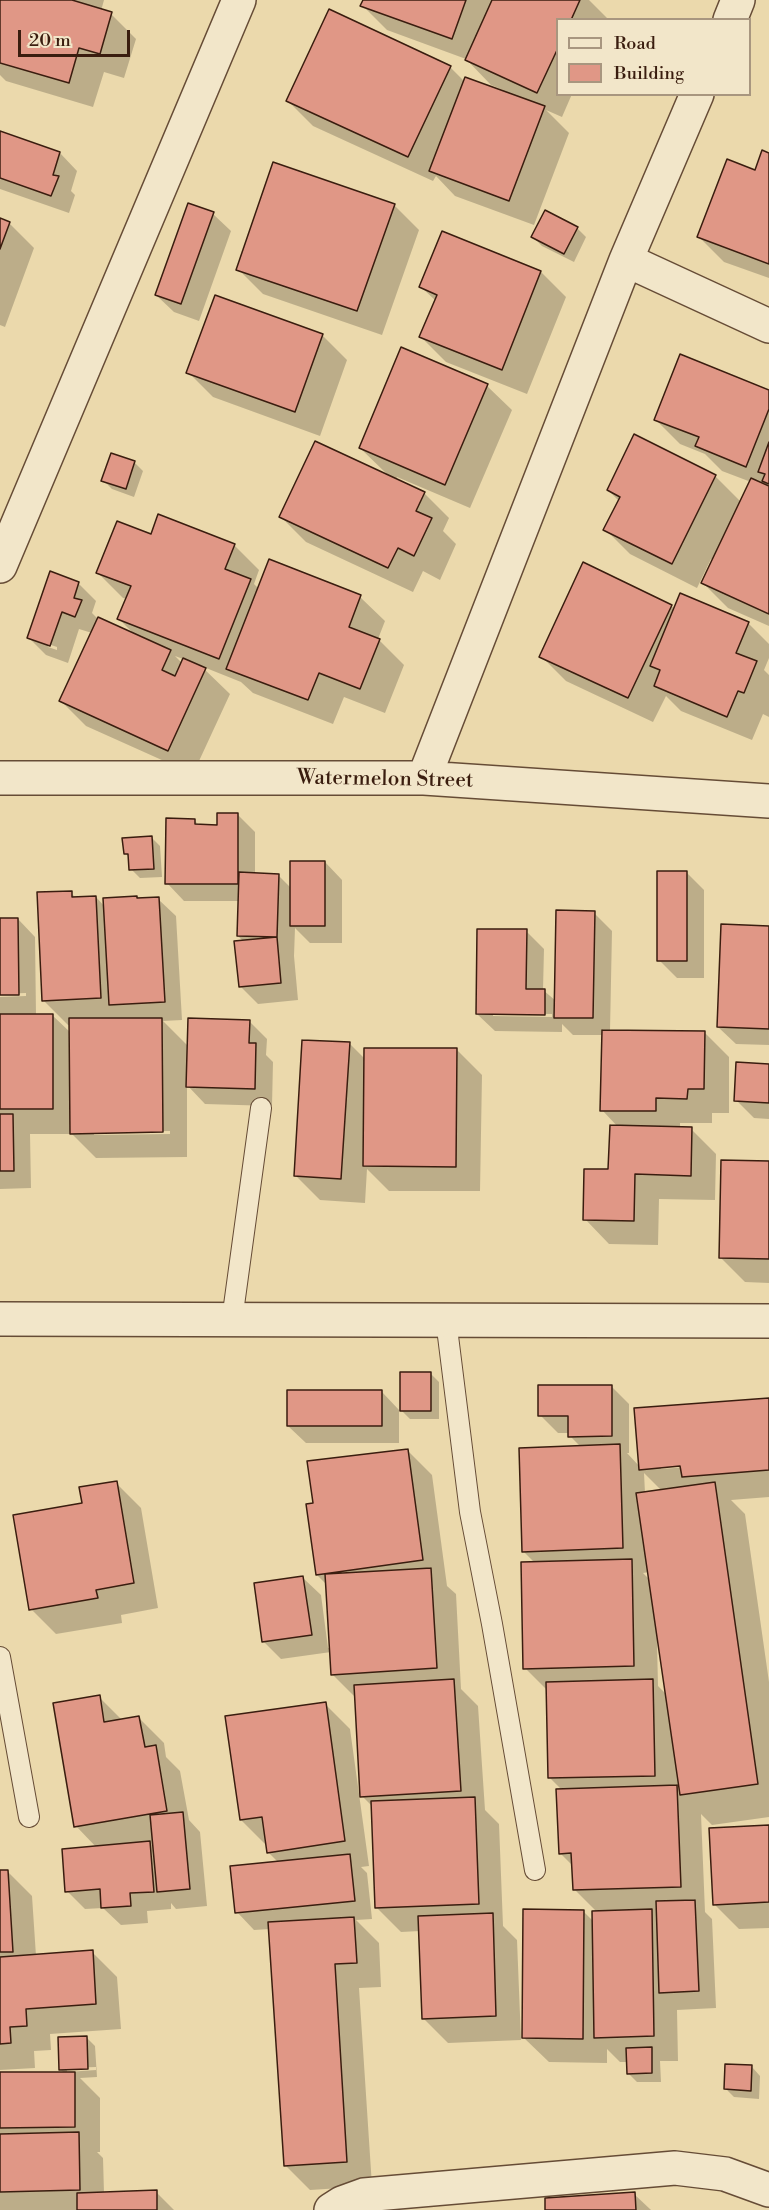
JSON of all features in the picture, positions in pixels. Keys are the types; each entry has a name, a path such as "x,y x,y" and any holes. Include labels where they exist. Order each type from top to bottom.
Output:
{"street":[{"path":"0,566 239,0"},
{"path":"731,18 738,0"},
{"path":"424,778 626,260 696,96"},
{"path":"626,260 769,326"},
{"name":"Watermelon Street","path":"0,778 424,778 769,801"},
{"path":"0,1319 769,1321"},
{"path":"330,2210 364,2195 675,2168 725,2174 769,2190 769,2197"}],"lane":[{"path":"232,1320 261,1108"},
{"path":"446,1320 470,1512 535,1870"},
{"path":"0,1657 29,1817"}],"building":[{"path":"0,0 72,0 112,12 100,54 79,48 69,83 0,63"},
{"path":"363,0 466,0 452,39 360,6"},
{"path":"492,0 580,0 572,18 556,18 556,52 537,93 465,60"},
{"path":"329,9 451,66 408,157 286,101"},
{"path":"465,77 545,106 509,201 429,171"},
{"path":"0,131 60,152 53,175 59,176 51,196 0,178"},
{"path":"762,150 769,153 769,264 697,237 727,159 755,170"},
{"path":"273,162 395,204 357,311 236,270"},
{"path":"188,203 214,212 181,304 155,295"},
{"path":"545,210 578,227 564,254 531,237"},
{"path":"0,218 10,222 0,249"},
{"path":"442,231 541,271 502,370 419,337 437,295 419,287"},
{"path":"215,295 323,334 295,412 186,373"},
{"path":"401,347 488,384 445,485 359,448"},
{"path":"680,354 769,390 769,409 746,467 695,446 699,437 654,420"},
{"path":"634,434 716,475 672,564 603,530 620,497 607,490"},
{"path":"315,441 425,492 416,511 432,518 414,556 398,548 388,568 279,517"},
{"path":"769,442 769,484 762,481 765,474 758,472"},
{"path":"111,453 135,461 126,489 101,481"},
{"path":"751,478 769,486 769,614 701,583"},
{"path":"158,514 235,544 225,569 251,579 219,659 117,619 131,586 96,573 117,521 151,534"},
{"path":"269,559 361,595 349,627 380,639 360,689 319,673 308,700 226,669"},
{"path":"583,562 672,605 628,698 539,657"},
{"path":"50,571 79,582 74,598 82,600 75,617 62,612 50,646 27,638"},
{"path":"680,593 749,622 736,653 757,661 744,693 738,691 727,717 654,686 660,670 650,666"},
{"path":"98,617 171,650 162,670 175,676 183,658 206,668 168,751 59,701"},
{"path":"217,813 238,813 238,884 165,884 166,818 195,819 195,824 217,825"},
{"path":"152,836 154,869 129,870 128,854 124,854 122,838"},
{"path":"290,861 325,861 325,926 290,926"},
{"path":"657,871 687,871 687,961 657,961"},
{"path":"239,872 279,874 277,937 237,936"},
{"path":"72,891 72,897 96,896 101,998 42,1001 37,892"},
{"path":"137,896 137,898 159,897 165,1002 109,1005 103,898"},
{"path":"556,910 595,911 593,1018 554,1018"},
{"path":"0,918 18,918 19,995 0,995"},
{"path":"721,924 769,926 769,1029 717,1027"},
{"path":"477,929 527,929 526,989 545,989 545,1015 476,1014"},
{"path":"277,937 281,983 239,987 234,941"},
{"path":"0,1014 53,1014 53,1109 0,1109"},
{"path":"69,1018 162,1018 163,1132 70,1134"},
{"path":"188,1018 250,1020 249,1043 256,1043 255,1089 186,1087"},
{"path":"602,1030 705,1031 704,1089 688,1089 687,1099 656,1098 656,1111 600,1111"},
{"path":"302,1040 350,1042 341,1179 294,1176"},
{"path":"364,1048 457,1048 456,1167 363,1166"},
{"path":"736,1062 769,1064 769,1103 734,1101"},
{"path":"0,1114 13,1114 14,1171 0,1171"},
{"path":"610,1125 692,1127 691,1176 635,1174 634,1221 583,1220 584,1169 608,1169"},
{"path":"721,1160 769,1161 769,1259 719,1258"},
{"path":"400,1372 431,1372 431,1411 400,1411"},
{"path":"538,1385 612,1385 612,1436 568,1437 568,1416 538,1416"},
{"path":"287,1390 382,1390 382,1426 287,1426"},
{"path":"769,1398 769,1470 682,1477 680,1466 639,1470 634,1408"},
{"path":"620,1444 623,1548 522,1552 519,1448"},
{"path":"408,1449 423,1560 316,1575 306,1504 313,1503 307,1461"},
{"path":"117,1481 134,1583 96,1590 98,1598 29,1610 13,1515 82,1503 79,1487"},
{"path":"715,1482 758,1784 680,1795 636,1493"},
{"path":"632,1559 634,1666 523,1669 521,1562"},
{"path":"431,1568 437,1668 331,1675 325,1574"},
{"path":"303,1576 312,1635 262,1642 254,1583"},
{"path":"454,1679 461,1791 360,1797 354,1685"},
{"path":"653,1679 655,1776 548,1778 546,1682"},
{"path":"100,1695 104,1722 139,1716 145,1747 156,1745 167,1811 74,1827 53,1703"},
{"path":"326,1702 345,1841 267,1853 262,1817 240,1820 225,1716"},
{"path":"677,1785 681,1887 573,1890 571,1853 559,1854 556,1789"},
{"path":"475,1797 479,1904 375,1908 371,1801"},
{"path":"183,1812 190,1889 157,1892 150,1815"},
{"path":"769,1825 769,1902 713,1905 709,1828"},
{"path":"150,1841 154,1892 130,1893 131,1906 101,1908 100,1889 65,1892 62,1849"},
{"path":"350,1854 355,1901 235,1913 230,1866"},
{"path":"0,1870 8,1870 13,1952 0,1952"},
{"path":"695,1900 699,1991 659,1993 656,1901"},
{"path":"523,1909 584,1910 583,2039 522,2038"},
{"path":"652,1909 654,2036 594,2038 592,1911"},
{"path":"493,1913 496,2016 422,2019 418,1916"},
{"path":"354,1917 357,1963 335,1964 347,2162 284,2166 268,1922"},
{"path":"93,1950 96,2004 26,2009 27,2026 10,2027 11,2043 0,2044 0,1957"},
{"path":"87,2036 88,2069 59,2070 58,2037"},
{"path":"652,2047 652,2073 627,2074 626,2048"},
{"path":"725,2064 752,2065 751,2091 724,2089"},
{"path":"0,2072 75,2072 75,2127 0,2128"},
{"path":"79,2132 80,2190 0,2192 0,2134"},
{"path":"157,2190 157,2210 77,2210 77,2193"},
{"path":"635,2192 636,2210 545,2210 545,2198"}]}
